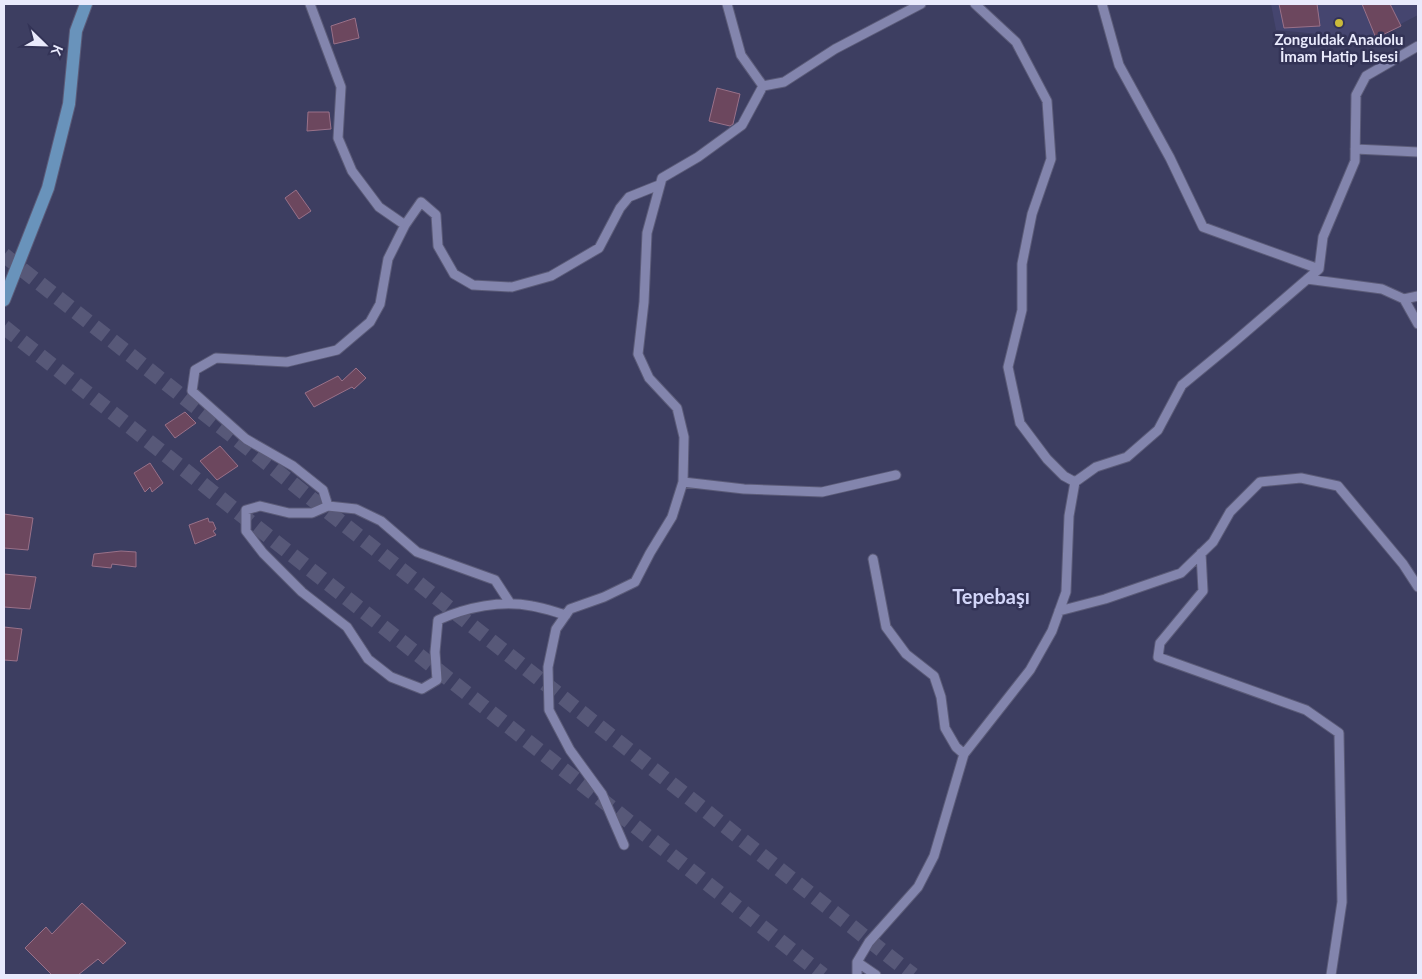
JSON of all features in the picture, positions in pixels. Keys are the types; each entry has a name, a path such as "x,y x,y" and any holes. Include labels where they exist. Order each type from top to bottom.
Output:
{"street":[{"path":"4,300 48,188 69,104 76,31 86,4"},
{"path":"310,4 340,87 338,138 352,171 380,207 405,225"},
{"path":"727,4 741,54 763,86"},
{"path":"763,86 784,82 834,49 921,4"},
{"path":"976,4 1016,42 1047,101 1051,159 1032,214 1022,264 1022,310 1008,367 1020,423 1047,459 1064,476 1076,482"},
{"path":"1102,4 1119,65 1170,158 1203,227 1319,269"},
{"path":"857,975 857,962 869,942 918,887 934,856 964,754 1030,670 1052,631 1066,592 1069,516 1076,482 1096,466 1127,457 1158,430 1182,386 1319,269 1323,237 1355,161 1356,95 1366,76 1418,46"},
{"path":"624,845 602,794 570,750 549,710 548,667 556,629 570,609 604,597 635,582 672,516 683,482 684,437 677,408 649,378 638,354 644,302 647,233 662,178 698,157 742,124 763,86"},
{"path":"1356,149 1418,152"},
{"path":"328,506 323,490 293,466 246,439 192,391 195,370 216,358 287,362 337,350 370,322 380,304 388,260 405,225 421,202 436,215 438,246 454,274 473,285 512,287 552,276 599,248 620,208 629,197 659,185"},
{"path":"1307,279 1382,289 1404,300 1418,324"},
{"path":"1404,300 1418,296"},
{"path":"683,482 744,489 822,492 896,475"},
{"path":"1059,611 1105,599 1182,573 1213,542 1230,512 1260,482 1301,478 1338,486 1403,564 1418,586"},
{"path":"510,603 495,580 417,552 381,521 356,509 328,506 312,513 289,513 260,506 246,510 246,531 263,553 302,592 347,627 368,659 391,677 422,689 437,680 435,652 438,620 456,612 510,603 533,606 566,615"},
{"path":"1201,554 1203,591 1160,643 1158,657 1306,710 1339,733 1342,902 1331,975"},
{"path":"873,559 886,627 906,654 934,676 941,698 945,728 956,747 964,754"},
{"path":"857,962 876,975"}],"shaded area":[{"name":"Zonguldak Anadolu İmam Hatip Lisesi","path":"1271,4 1418,4 1418,15 1372,39 1276,30"}],"building":[{"path":"1279,4 1317,4 1320,26 1284,28"},
{"path":"1362,4 1390,4 1401,26 1376,38"},
{"path":"355,18 359,38 334,44 331,26"},
{"path":"717,88 740,94 733,124 730,126 709,121"},
{"path":"308,112 329,112 331,129 307,131"},
{"path":"296,190 311,211 299,219 285,198"},
{"path":"356,368 366,378 354,389 352,387 314,407 305,393 338,376 342,381"},
{"path":"185,412 196,423 175,438 165,425"},
{"path":"220,446 238,466 217,480 200,461"},
{"path":"150,463 163,483 152,492 150,487 145,492 134,473"},
{"path":"4,514 33,518 28,550 4,548"},
{"path":"208,518 209,522 213,522 216,529 213,531 216,535 195,544 189,525"},
{"path":"121,551 136,552 136,567 112,564 111,568 92,566 94,554"},
{"path":"4,574 36,577 30,609 4,607"},
{"path":"4,627 22,629 17,661 4,660"},
{"path":"82,903 126,943 103,964 98,959 78,975 52,975 25,948 46,927 52,934"}],"tunnel":[{"path":"4,255 913,975"},
{"path":"4,327 823,975"}],"place":[{"name":"Zonguldak Anadolu İmam Hatip Lisesi","path":"1339,23"}],"district":[{"name":"Tepebaşı","path":"991,597"}]}
